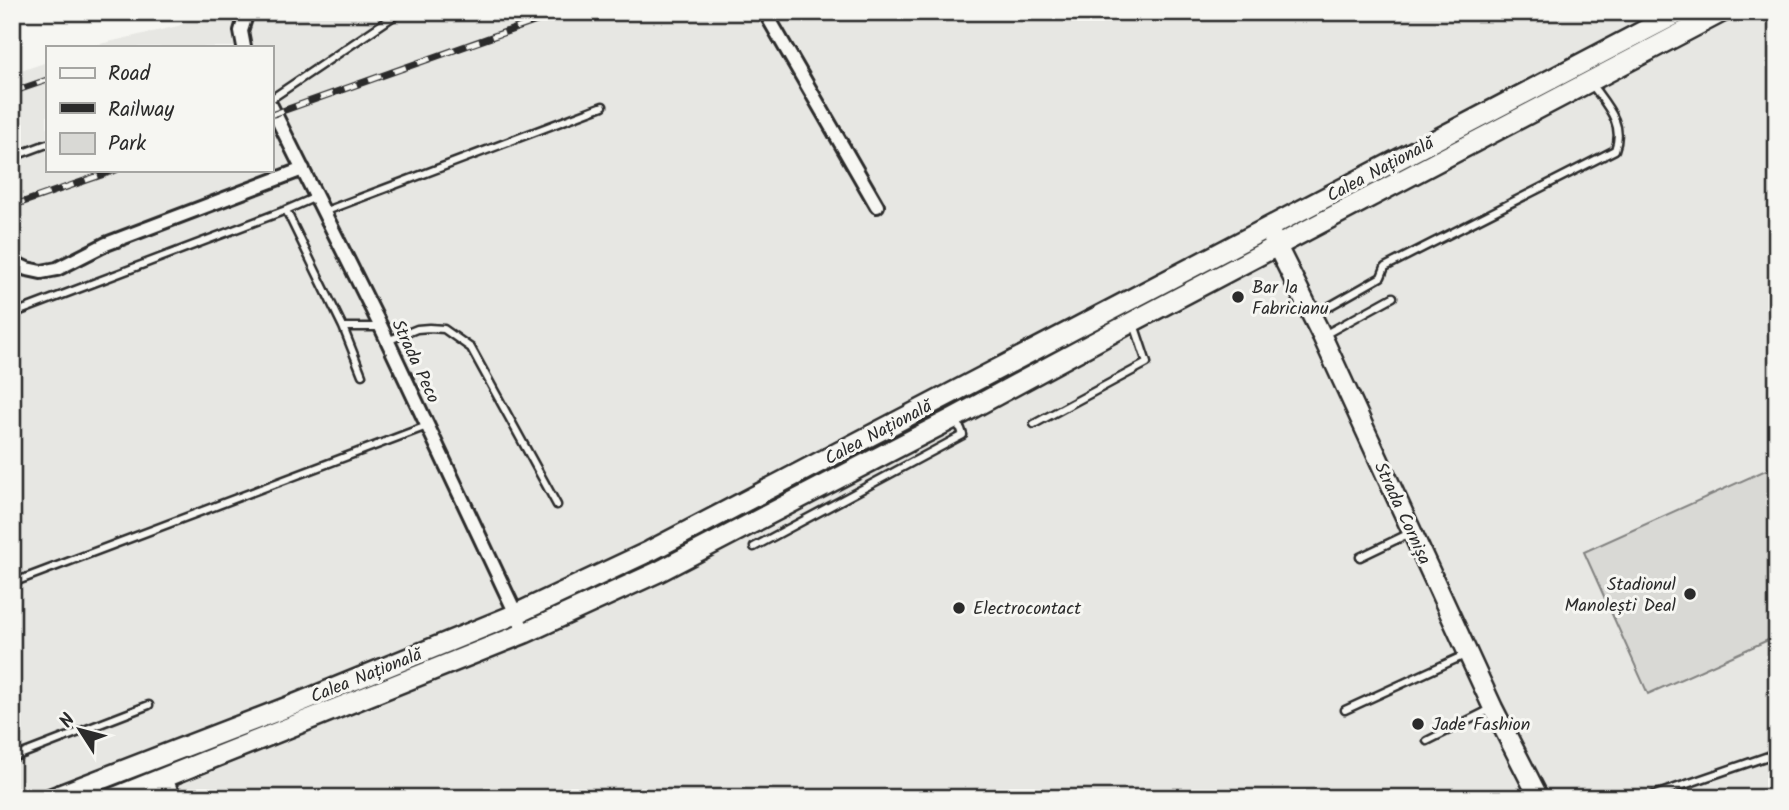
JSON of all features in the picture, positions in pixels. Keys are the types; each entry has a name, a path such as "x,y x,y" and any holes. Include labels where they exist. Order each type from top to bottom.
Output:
{"main road":[{"name":"Calea Națională","path":"51,798 298,703 516,614 662,545 1680,12"},
{"name":"Calea Națională","path":"113,798 524,633 659,572 1722,12"}],"street":[{"path":"244,46 241,31 247,12"},
{"path":"765,12 877,206"},
{"name":"Strada Peco","path":"273,110 381,327 524,633"},
{"path":"12,261 27,269 41,272 57,269 106,244 303,170"},
{"name":"Strada Cornișa","path":"1268,228 1322,336 1493,708 1539,798"},
{"path":"166,778 174,798"}],"lane":[{"path":"273,98 400,12"},
{"path":"1312,316 1381,277 1385,267 1615,150 1620,137 1614,116 1589,81"},
{"path":"323,212 603,106"},
{"path":"12,157 46,144"},
{"path":"12,314 316,198"},
{"path":"286,210 362,375"},
{"path":"1322,336 1393,297"},
{"path":"1034,424 1147,363 1134,321"},
{"path":"342,327 381,327"},
{"path":"387,341 416,329 444,329 471,348 557,505"},
{"path":"754,547 963,435 952,419"},
{"path":"12,583 427,426"},
{"path":"1360,557 1412,533"},
{"path":"1345,710 1469,653"},
{"path":"12,758 149,705"},
{"path":"1427,741 1493,708"},
{"path":"1646,798 1777,753"}],"shaded area":[{"path":"211,12 1777,12 1777,798 12,798 12,74 46,62 46,172 273,172 273,46 91,46 178,26"}],"green space":[{"name":"Stadionul Manolești Deal","path":"1777,465 1777,636 1648,694 1584,552"}],"railway":[{"path":"273,114 562,12"},
{"path":"12,92 46,80"},
{"path":"12,206 110,172"}],"place":[{"name":"Bar la Fabricianu","path":"1238,297"},
{"name":"Stadionul Manolești Deal","path":"1690,594"},
{"name":"Electrocontact","path":"959,608"},
{"name":"Jade Fashion","path":"1418,724"}]}
